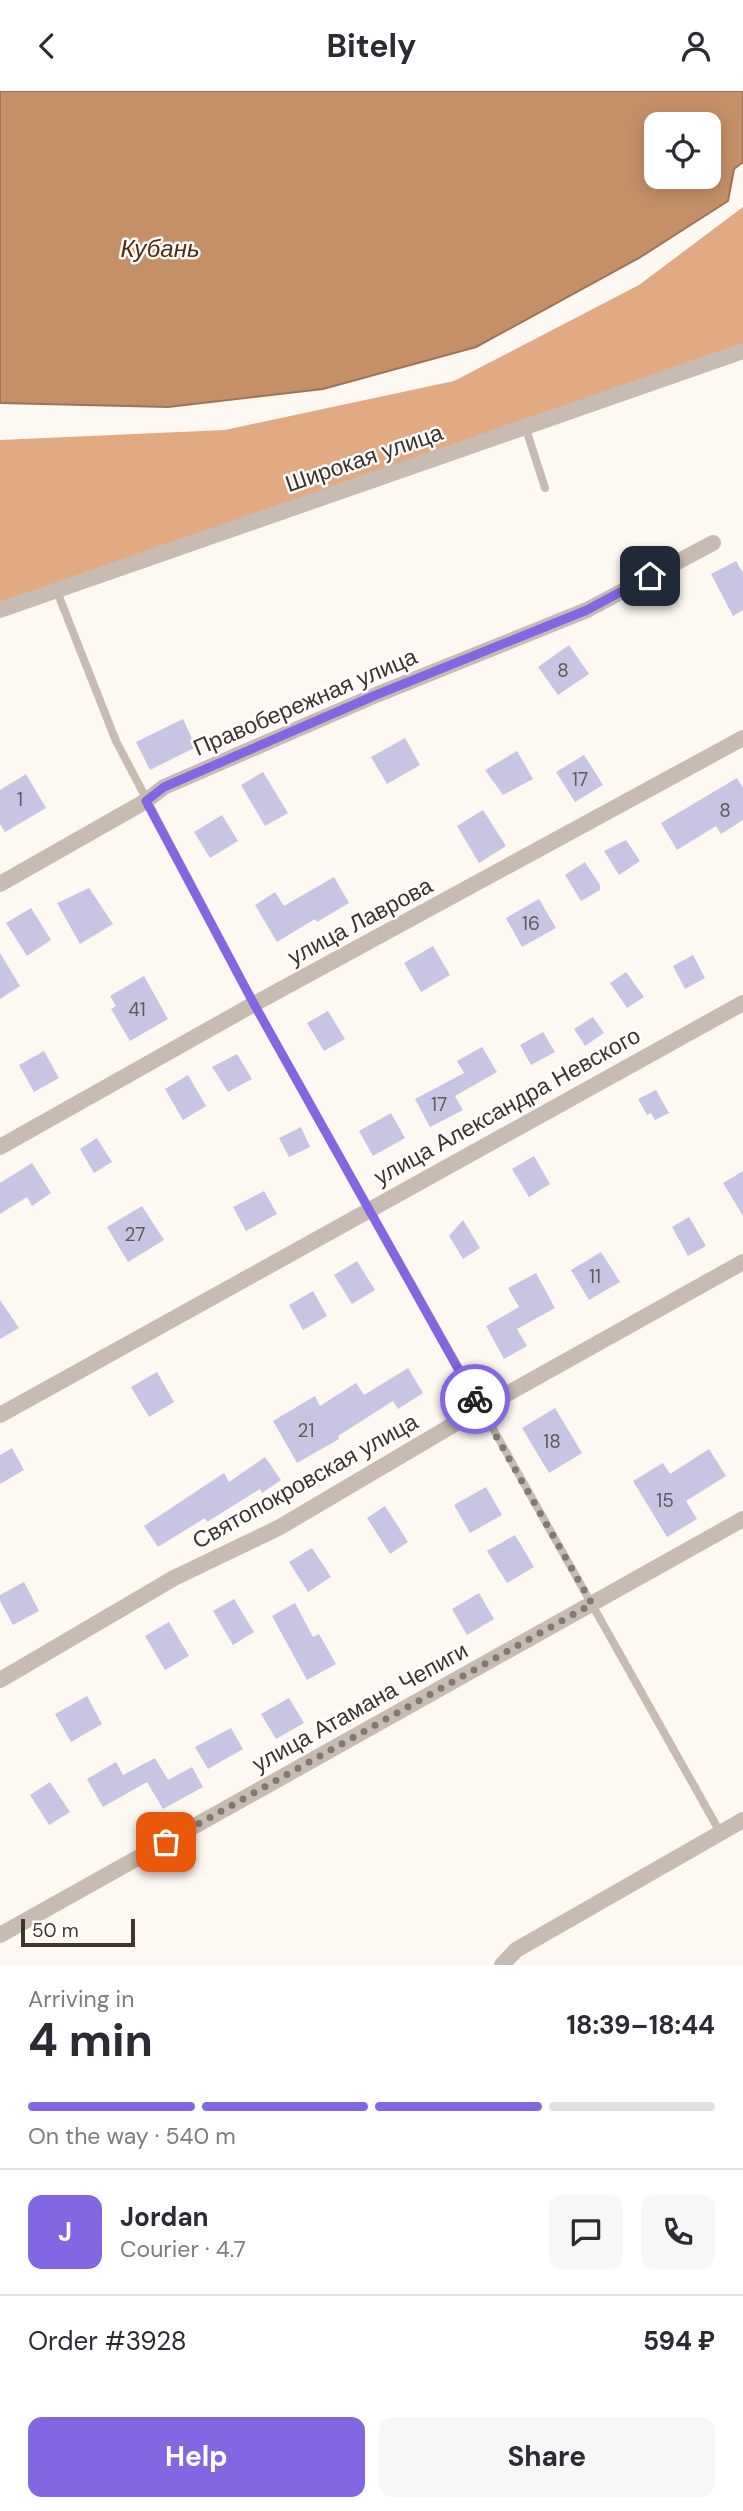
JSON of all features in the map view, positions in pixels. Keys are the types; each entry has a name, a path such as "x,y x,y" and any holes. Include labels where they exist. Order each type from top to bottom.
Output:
{"street":[{"name":"Широкая улица","path":"0,610 743,351"},
{"name":"Правобережная улица","path":"0,884 146,801 164,787 351,706 587,610 713,543"},
{"name":"улица Лаврова","path":"0,1147 254,1004 743,738"},
{"name":"улица Александра Невского","path":"0,1415 743,1003"},
{"name":"Святопокровская улица","path":"0,1680 174,1578 280,1527 480,1409 743,1262"},
{"name":"улица Атамана Чепиги","path":"0,1935 743,1520"},
{"path":"502,1965 516,1950 743,1820"}],"lane":[{"path":"525,426 545,488"},
{"path":"56,589 116,741 254,1004 720,1832"}],"shaded area":[{"path":"743,207 743,357 0,605 0,440 225,430 454,381 639,285"}],"water":[{"name":"Кубань","path":"0,91 743,91 743,162 734,169 728,201 639,258 476,347 323,389 168,407 0,403"}],"building":[{"path":"736,561 743,573 743,610 733,616 711,574"},
{"path":"569,645 589,674 558,695 538,667"},
{"path":"183,719 196,747 150,770 136,742"},
{"path":"405,738 420,765 387,784 371,757"},
{"path":"517,751 533,779 503,795 485,770"},
{"path":"584,755 603,785 575,802 556,772"},
{"path":"263,772 288,813 265,826 241,785"},
{"path":"26,774 46,808 5,832 0,824 0,790"},
{"path":"737,778 743,788 743,820 721,834 716,826 677,850 661,823"},
{"path":"483,810 506,846 479,863 457,826"},
{"path":"222,815 238,841 210,858 194,832"},
{"path":"626,840 640,861 619,875 604,851"},
{"path":"585,862 600,885 600,890 581,901 565,875"},
{"path":"334,877 349,903 317,922 315,919 277,942 255,905 275,892 284,906"},
{"path":"89,888 113,924 80,944 57,903"},
{"path":"539,899 556,928 522,947 506,918"},
{"path":"31,908 51,940 27,956 6,923"},
{"path":"433,946 450,975 421,992 404,963"},
{"path":"0,953 20,986 0,999"},
{"path":"693,955 705,978 685,989 673,966"},
{"path":"626,972 644,997 627,1008 610,983"},
{"path":"144,976 168,1019 130,1041 111,1009 116,1006 110,996"},
{"path":"328,1011 345,1039 324,1051 307,1023"},
{"path":"593,1017 604,1033 585,1046 574,1029"},
{"path":"543,1032 555,1052 531,1065 520,1045"},
{"path":"482,1047 497,1072 455,1096 463,1110 430,1127 415,1099 464,1073 457,1061"},
{"path":"44,1051 59,1078 34,1092 19,1065"},
{"path":"237,1054 252,1079 228,1092 212,1067"},
{"path":"188,1075 206,1106 183,1120 165,1089"},
{"path":"656,1090 669,1113 655,1120 651,1113 647,1115 638,1099"},
{"path":"391,1113 405,1138 373,1156 359,1131"},
{"path":"301,1127 310,1147 289,1157 279,1138"},
{"path":"97,1138 112,1162 94,1173 80,1149"},
{"path":"534,1156 550,1184 529,1197 512,1169"},
{"path":"32,1163 51,1193 32,1206 27,1197 0,1214 0,1183"},
{"path":"743,1171 743,1216 723,1183"},
{"path":"264,1191 277,1214 246,1231 233,1207"},
{"path":"142,1206 164,1240 128,1262 107,1227"},
{"path":"689,1217 706,1246 688,1256 672,1227"},
{"path":"463,1220 480,1248 463,1259 449,1236"},
{"path":"601,1252 620,1282 589,1300 571,1270"},
{"path":"357,1261 375,1290 352,1304 334,1275"},
{"path":"536,1273 555,1308 517,1329 527,1346 504,1359 486,1326 519,1307 508,1288"},
{"path":"313,1291 327,1316 303,1330 289,1305"},
{"path":"0,1300 19,1328 0,1339"},
{"path":"408,1368 423,1393 398,1409 393,1401 338,1436 339,1439 297,1463 273,1421 315,1396 320,1406 356,1383 364,1395"},
{"path":"157,1372 174,1402 149,1417 131,1387"},
{"path":"555,1408 582,1453 549,1473 522,1428"},
{"path":"12,1448 24,1470 0,1484 0,1455"},
{"path":"709,1449 726,1476 686,1501 697,1519 667,1537 633,1481 663,1463 670,1474"},
{"path":"265,1457 281,1480 262,1493 260,1489 207,1522 205,1518 158,1547 144,1526 224,1473 229,1482"},
{"path":"486,1487 502,1515 470,1533 454,1505"},
{"path":"385,1506 408,1542 390,1554 367,1518"},
{"path":"515,1535 534,1567 507,1583 487,1551"},
{"path":"312,1548 331,1577 308,1592 289,1562"},
{"path":"24,1582 39,1611 13,1625 0,1601 0,1595"},
{"path":"479,1593 494,1619 467,1635 452,1609"},
{"path":"234,1599 254,1632 233,1645 213,1611"},
{"path":"295,1603 313,1637 319,1634 336,1664 307,1680 272,1616"},
{"path":"169,1622 189,1656 165,1670 145,1636"},
{"path":"87,1696 102,1724 71,1742 55,1714"},
{"path":"289,1698 304,1723 276,1739 261,1714"},
{"path":"231,1728 243,1749 208,1769 195,1747"},
{"path":"155,1758 168,1780 192,1767 203,1787 163,1809 147,1782 103,1807 87,1779 116,1762 123,1775"},
{"path":"50,1782 70,1812 49,1825 30,1795"}],"way so far":[{"path":"166,1842 592,1604 475,1399"}],"route":[{"path":"475,1399 254,1004 146,801 164,787 376,695 587,610 650,576"}]}
